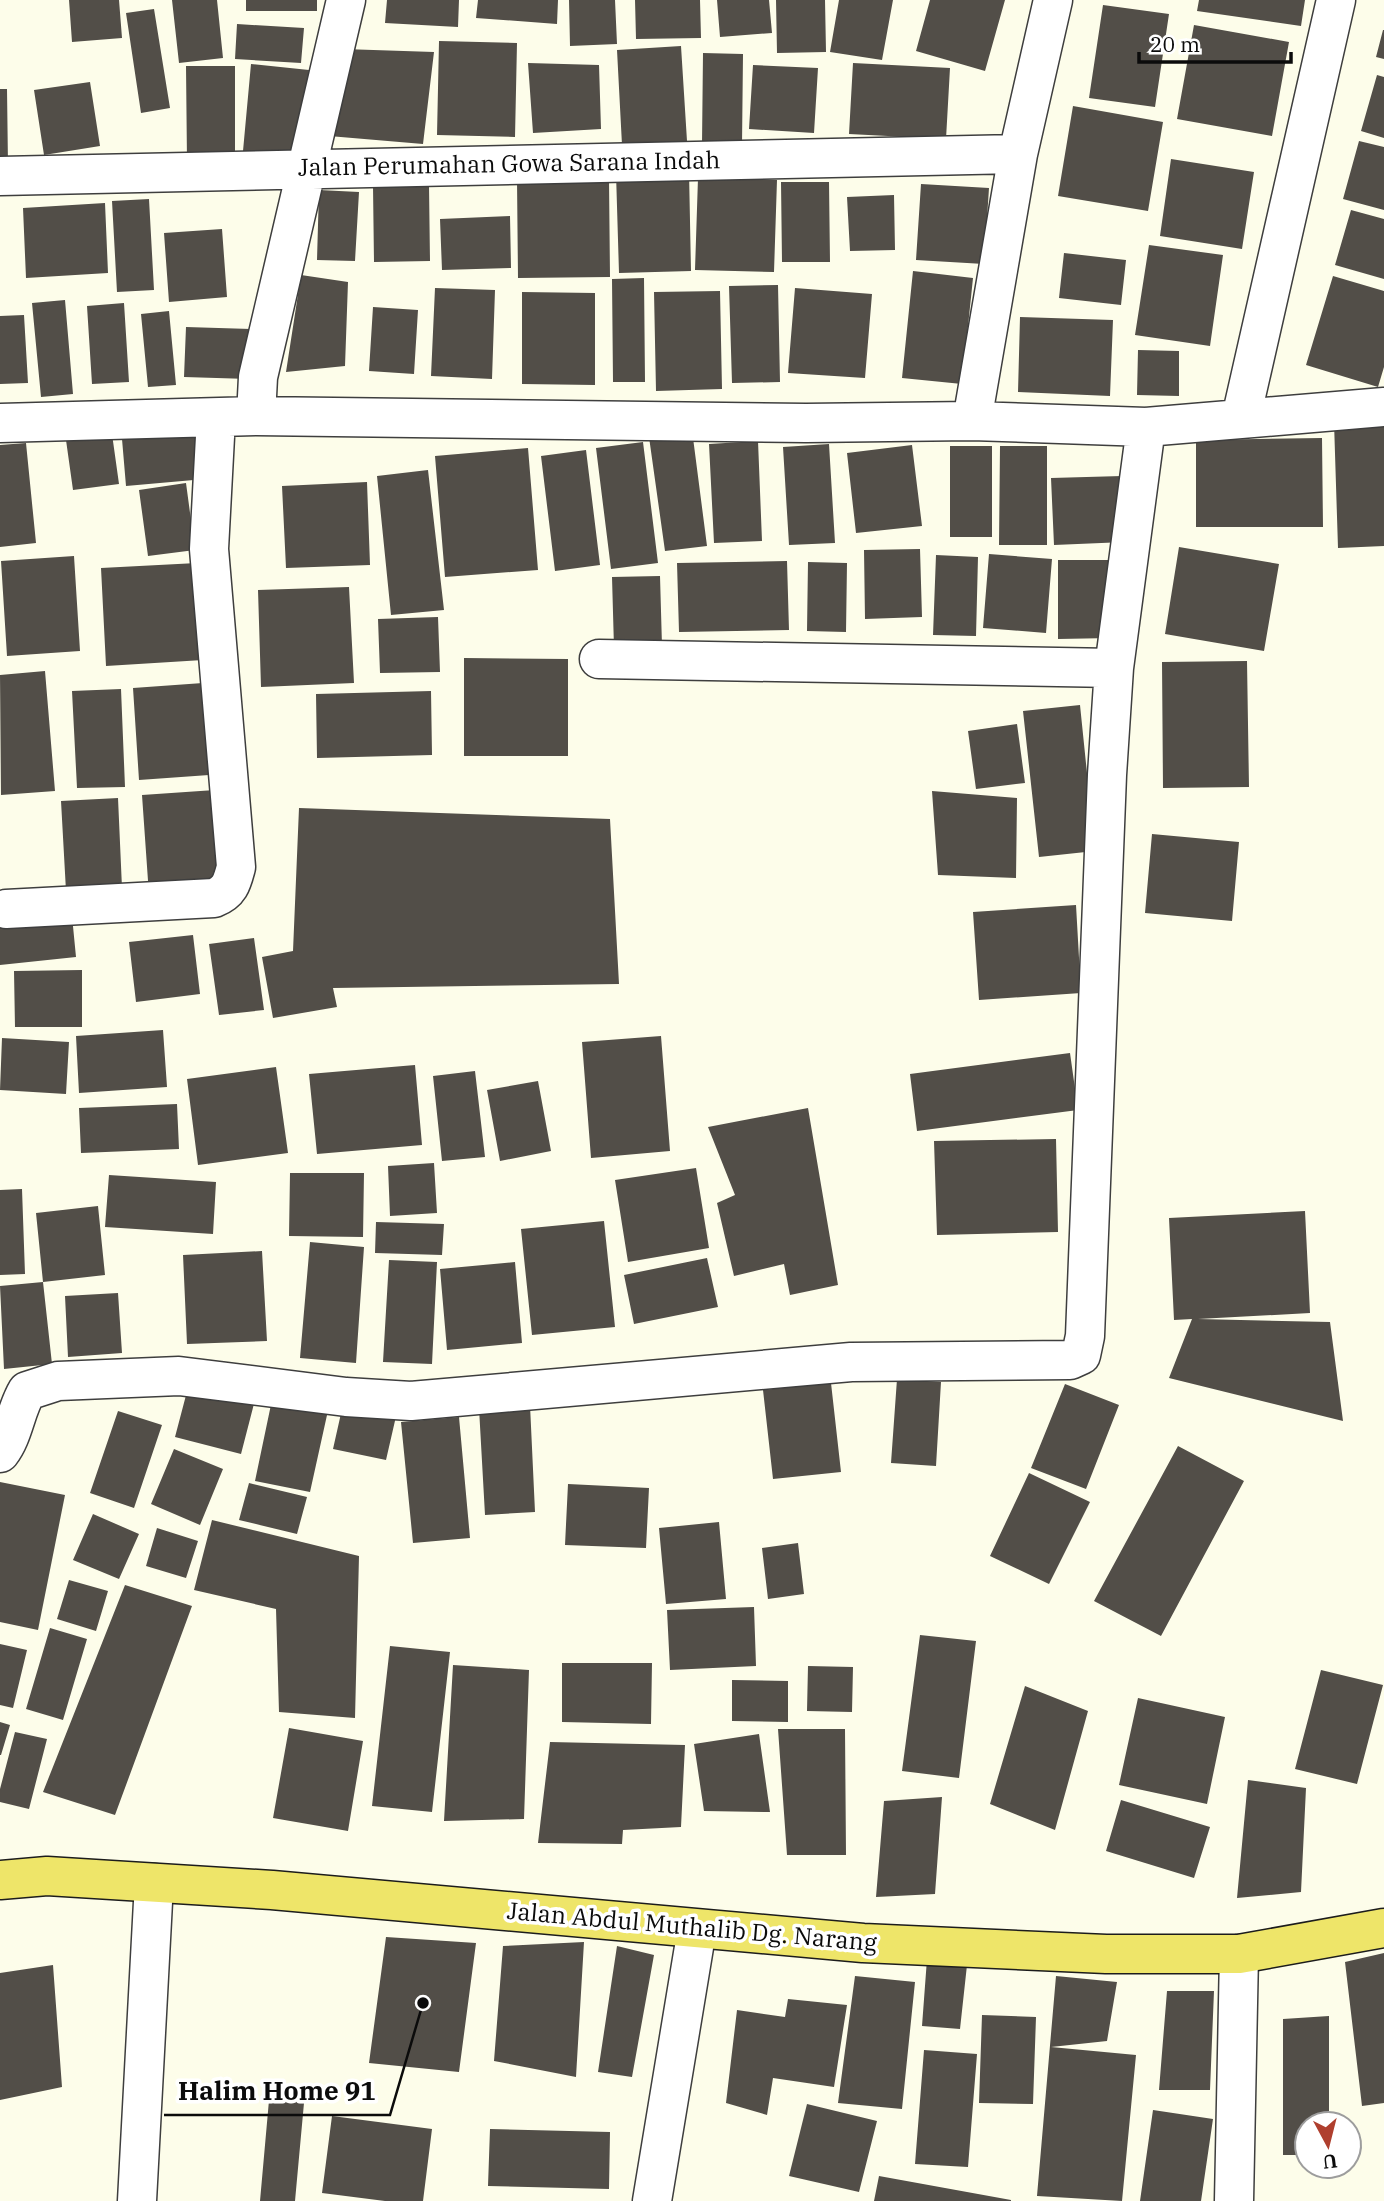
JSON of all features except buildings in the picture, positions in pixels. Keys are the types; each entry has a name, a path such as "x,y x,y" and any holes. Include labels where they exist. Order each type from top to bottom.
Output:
{"main road":[{"name":"Jalan Abdul Muthalib Dg. Narang","path":"0,1880 47,1875 272,1890 863,1943 1079,1953 1239,1954 1384,1928"}],"street":[{"path":"257,416 258,377 346,0"},
{"path":"972,421 1018,154 1054,0"},
{"path":"1241,418 1336,0"},
{"name":"Jalan Perumahan Gowa Sarana Indah","path":"0,176 1018,154"},
{"path":"0,423 257,416 779,423 972,421 1146,427 1384,407"},
{"path":"6,909 180,902 214,898 224,894 231,885 236,867 209,549 216,418"},
{"path":"0,1453 7,1443 19,1405 27,1391 58,1381 179,1376 411,1401 851,1362 1070,1360 1081,1355 1085,1336 1107,775 1114,668 1146,427"},
{"path":"599,659 1114,668"},
{"path":"137,2201 154,1883"},
{"path":"652,2201 697,1929"},
{"path":"1234,2201 1239,1954"}],"place":[{"name":"Halim Home 91","path":"423,2003"}]}
